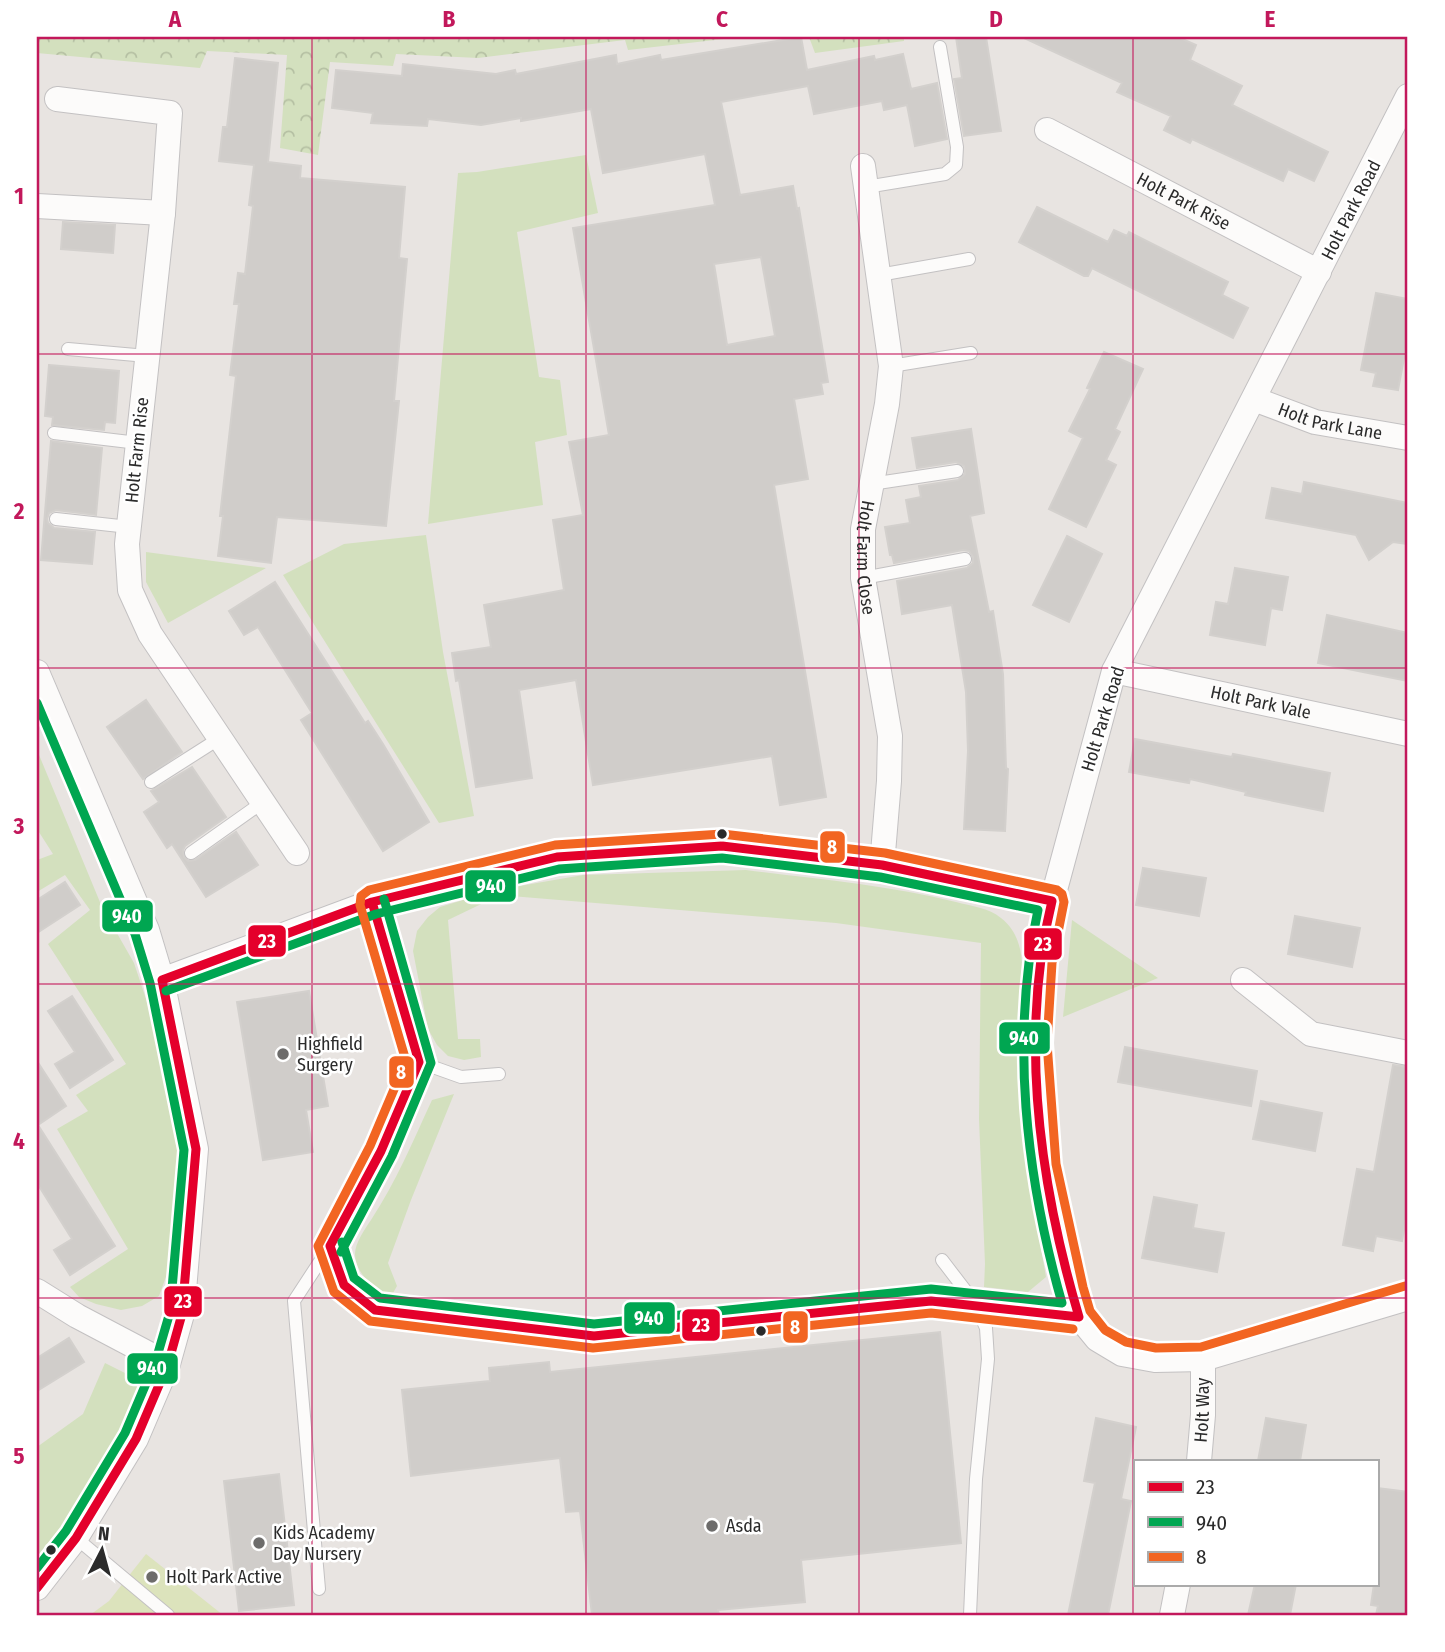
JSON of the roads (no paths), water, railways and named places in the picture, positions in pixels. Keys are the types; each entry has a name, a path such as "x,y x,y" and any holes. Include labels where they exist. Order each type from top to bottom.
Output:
{"street":[{"name":"Holt Park Road","path":"1079,1317 1070,1290 1044,1166 1035,1042 1040,961 1052,901 1114,671 1408,96"},
{"name":"Holt Farm Rise","path":"57,99 170,113 163,214 127,544 130,590 150,634 297,853"},
{"name":"Holt Park Rise","path":"1047,130 1319,272"},
{"name":"Holt Farm Close","path":"864,177 891,366 887,404 863,528 863,578 890,736 882,865"},
{"path":"37,206 163,214"},
{"name":"Holt Park Lane","path":"1254,399 1315,422 1408,438"},
{"name":"Holt Park Vale","path":"1114,671 1408,734"},
{"path":"37,672 147,930 162,980 196,1149 181,1314 168,1364 136,1439 76,1538 37,1588"},
{"path":"162,980 372,902 557,857 722,846 882,865 1052,901"},
{"path":"330,1246 381,1151 419,1062 372,902"},
{"path":"1243,980 1311,1034 1408,1053"},
{"path":"37,1291 77,1316 168,1364"},
{"path":"975,1303 1079,1317 1097,1339 1122,1354 1155,1360 1203,1359 1408,1298"},
{"name":"Holt Way","path":"1199,1460 1203,1415 1203,1359"},
{"path":"1172,1615 1178,1586"}],"lane":[{"path":"864,177 946,174 956,165 957,147 940,47"},
{"path":"879,275 968,260"},
{"path":"68,349 147,356"},
{"path":"891,366 971,353"},
{"path":"54,433 138,443"},
{"path":"870,484 957,471"},
{"path":"56,519 129,527"},
{"path":"863,578 965,559"},
{"path":"151,782 220,738"},
{"path":"191,853 263,802"},
{"path":"419,1062 461,1077 499,1074"},
{"path":"330,1246 344,1285 375,1310 594,1336 931,1301 975,1303"},
{"path":"319,1589 294,1301 330,1246"},
{"path":"942,1260 975,1303 986,1328 988,1359 976,1479 970,1615"},
{"path":"76,1538 168,1615"}],"place":[{"name":"Highfield Surgery","path":"283,1054"},
{"name":"Asda","path":"712,1526"},
{"name":"Kids Academy Day Nursery","path":"259,1543"},
{"name":"Holt Park Active","path":"152,1577"}]}
